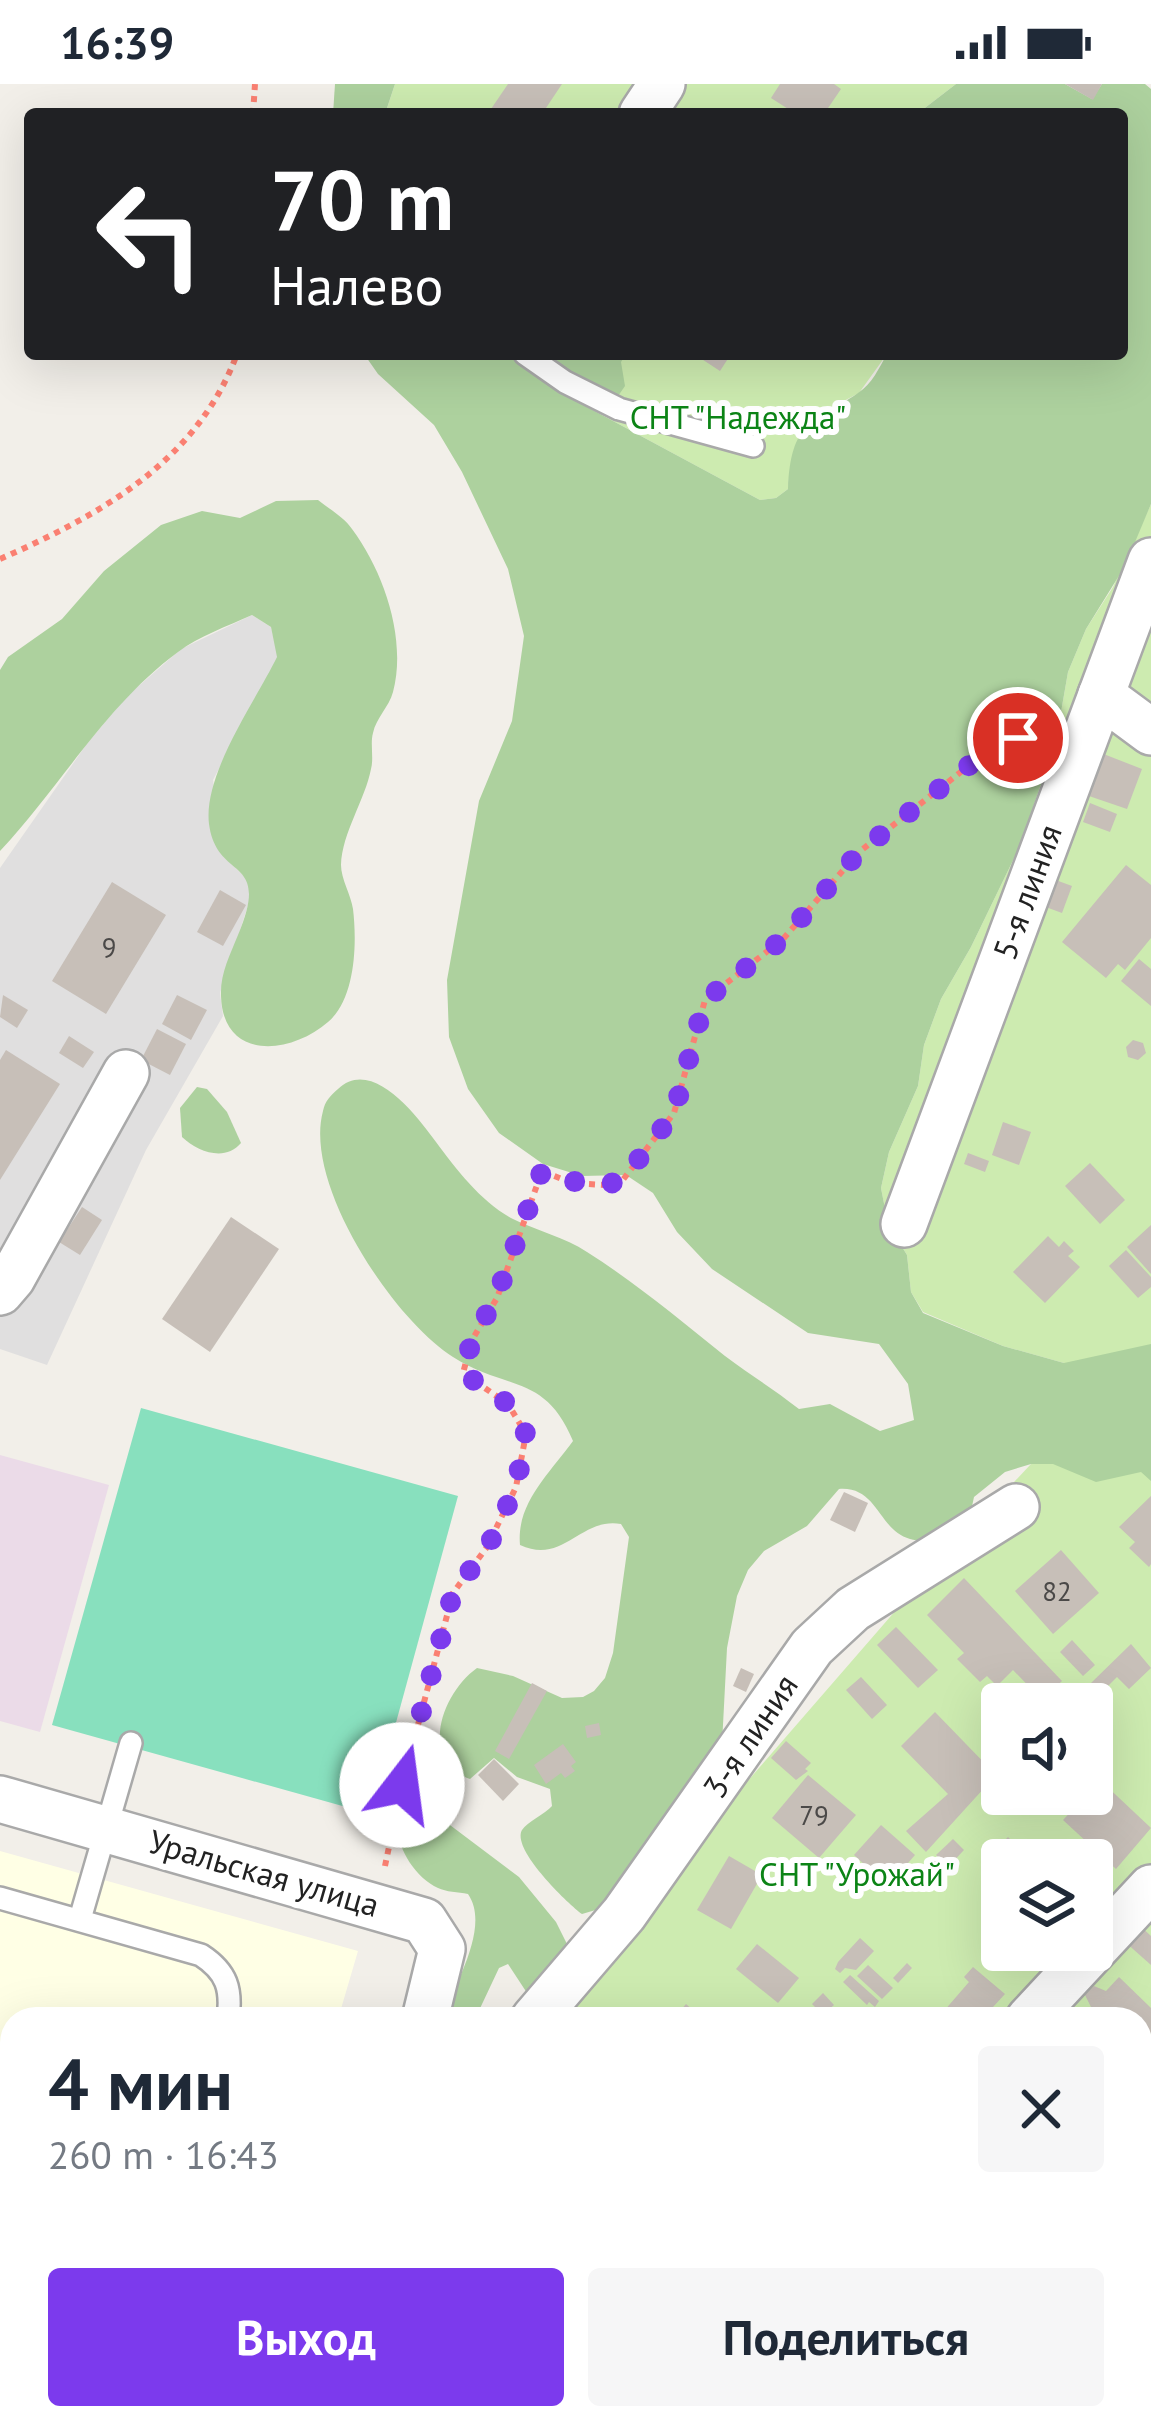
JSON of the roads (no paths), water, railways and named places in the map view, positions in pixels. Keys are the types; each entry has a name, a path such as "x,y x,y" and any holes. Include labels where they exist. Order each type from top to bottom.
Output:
{"street":[{"name":"5-я линия","path":"904,1224 1151,561"},
{"path":"1101,695 1151,731"},
{"path":"0,1292 126,1073"},
{"name":"3-я линия","path":"544,2007 623,1914 812,1647 867,1600 1016,1507"},
{"name":"Уральская улица","path":"0,1799 424,1921 442,1949 428,2007"},
{"path":"1040,2007 1151,1888"}],"lane":[{"path":"534,360 619,409 753,446"},
{"path":"80,1919 131,1743"},
{"path":"0,1898 201,1955 226,1978 229,2007"}],"park label":[{"name":"СНТ \"Надежда\"","path":"738,417"},
{"name":"СНТ \"Урожай\"","path":"857,1874"}]}
